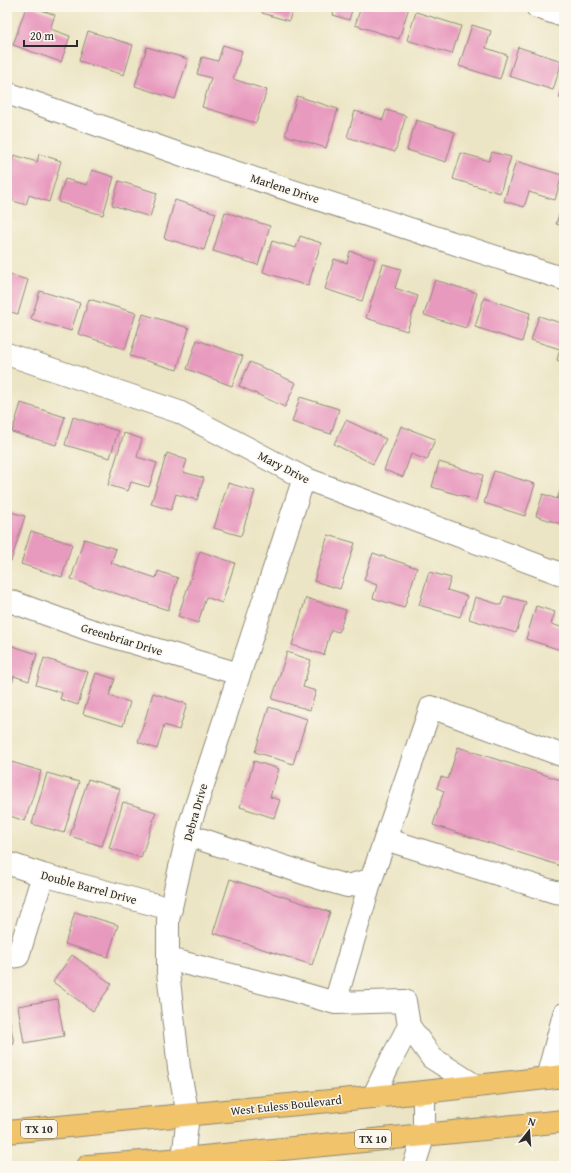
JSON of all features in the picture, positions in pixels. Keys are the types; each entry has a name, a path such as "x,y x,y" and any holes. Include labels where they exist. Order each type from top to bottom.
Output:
{"main road":[{"name":"West Euless Boulevard","path":"7,1132 424,1092 556,1077"},
{"name":"TX 10","path":"88,1166 183,1162 424,1134 564,1121"}],"street":[{"path":"537,7 564,16"},
{"name":"Marlene Drive","path":"7,93 188,157 564,279"},
{"name":"Mary Drive","path":"7,354 180,412 304,478 564,575"},
{"name":"Debra Drive","path":"183,1162 188,1115 179,1068 168,972 168,920 188,835 239,674 304,478"},
{"name":"Greenbriar Drive","path":"7,600 87,629 239,674"},
{"path":"335,1003 371,880 431,707 564,756"},
{"path":"188,835 347,886 371,880"},
{"path":"386,839 555,892 564,893"},
{"name":"Double Barrel Drive","path":"7,863 171,909"},
{"path":"7,958 18,956 43,874"},
{"path":"168,959 284,988 335,1003 405,1001 409,1026 432,1058 476,1086"},
{"path":"556,1077 564,1014"},
{"path":"373,1097 409,1026"},
{"path":"414,1166 424,1134 424,1092"}],"building":[{"path":"26,7 33,7 55,15 50,29 70,36 61,62 13,45"},
{"path":"264,7 293,7 289,21 262,13"},
{"path":"335,7 353,7 349,20 333,15"},
{"path":"361,7 409,7 399,39 355,25"},
{"path":"416,12 461,26 452,54 407,40"},
{"path":"472,25 491,31 486,48 507,55 500,79 459,66"},
{"path":"88,31 133,45 124,75 79,61"},
{"path":"223,45 242,51 233,79 267,90 256,123 202,107 211,78 197,74 202,57 218,61"},
{"path":"147,47 188,59 175,99 135,86"},
{"path":"518,47 562,61 553,90 509,76"},
{"path":"564,83 564,99 559,98"},
{"path":"297,96 338,109 326,148 285,135"},
{"path":"386,110 406,116 395,152 347,137 355,111 383,120"},
{"path":"416,120 455,132 446,162 407,150"},
{"path":"492,152 511,157 500,193 453,179 461,153 489,161"},
{"path":"39,154 61,161 49,202 29,195 26,205 7,199 7,176 14,155 37,162"},
{"path":"516,161 562,175 555,200 529,192 524,207 504,201"},
{"path":"92,170 114,177 103,215 58,202 65,179 87,185"},
{"path":"119,181 157,193 150,217 112,205"},
{"path":"175,200 216,213 204,250 164,238"},
{"path":"564,200 564,226 556,224"},
{"path":"225,212 270,226 258,265 213,251"},
{"path":"300,236 321,243 308,286 263,272 272,241 296,248"},
{"path":"350,251 375,259 362,301 325,289 334,259 347,263"},
{"path":"383,264 401,269 395,288 418,296 407,331 366,318"},
{"path":"7,274 28,280 18,314 7,311"},
{"path":"435,280 477,293 466,328 424,315"},
{"path":"40,291 80,303 71,331 31,319"},
{"path":"484,298 530,313 522,342 475,327"},
{"path":"89,299 136,313 125,349 78,334"},
{"path":"143,314 189,328 177,370 130,356"},
{"path":"539,316 564,324 564,363 557,360 560,349 531,340"},
{"path":"197,340 243,356 232,386 187,369"},
{"path":"250,362 296,383 285,407 239,386"},
{"path":"300,397 339,409 331,434 292,422"},
{"path":"21,403 65,417 56,445 12,432"},
{"path":"73,417 118,431 110,458 65,445"},
{"path":"346,420 386,439 373,464 334,444"},
{"path":"401,426 435,439 427,460 411,454 403,477 384,470"},
{"path":"124,433 142,439 137,457 157,463 149,487 131,482 128,491 108,485"},
{"path":"167,453 187,460 183,472 204,478 197,500 176,494 171,510 151,504"},
{"path":"439,462 483,475 476,500 432,487"},
{"path":"494,471 535,484 525,516 484,503"},
{"path":"564,480 564,525 536,516 543,494 557,499"},
{"path":"228,483 255,491 241,536 214,528"},
{"path":"7,511 25,516 11,561 7,559"},
{"path":"31,531 72,544 62,577 21,564"},
{"path":"328,535 355,543 340,589 314,581"},
{"path":"84,539 116,549 111,563 156,578 158,571 178,578 168,610 71,579"},
{"path":"200,551 235,563 222,603 206,597 198,623 178,616"},
{"path":"373,553 417,568 404,608 373,598 377,585 364,580"},
{"path":"429,572 451,578 447,590 467,596 460,617 419,605"},
{"path":"504,596 526,602 516,633 469,619 475,597 501,605"},
{"path":"306,598 346,610 339,632 331,630 324,655 292,645"},
{"path":"536,606 555,612 551,624 564,628 564,651 526,639"},
{"path":"7,644 37,654 29,681 14,676 12,683 7,682"},
{"path":"287,652 311,660 303,687 316,691 310,710 272,699"},
{"path":"44,658 88,672 78,705 60,699 62,693 36,685"},
{"path":"96,673 115,679 109,696 130,702 123,726 83,714"},
{"path":"153,693 187,704 179,730 164,725 157,749 138,742"},
{"path":"269,707 307,719 293,764 255,752"},
{"path":"458,747 564,781 564,867 433,825 444,791 437,788 441,777 448,779"},
{"path":"8,761 41,771 25,821 7,815"},
{"path":"254,761 279,769 270,797 280,800 274,818 240,807"},
{"path":"47,773 79,782 64,833 32,824"},
{"path":"88,779 120,789 102,846 70,836"},
{"path":"123,802 156,812 141,858 109,848"},
{"path":"230,879 330,912 312,965 213,933"},
{"path":"75,912 118,925 108,957 65,944"},
{"path":"72,955 112,984 93,1011 53,982"},
{"path":"57,999 64,1036 24,1043 18,1006"},
{"path":"9,1016 14,1044 7,1045 7,1017"}]}
